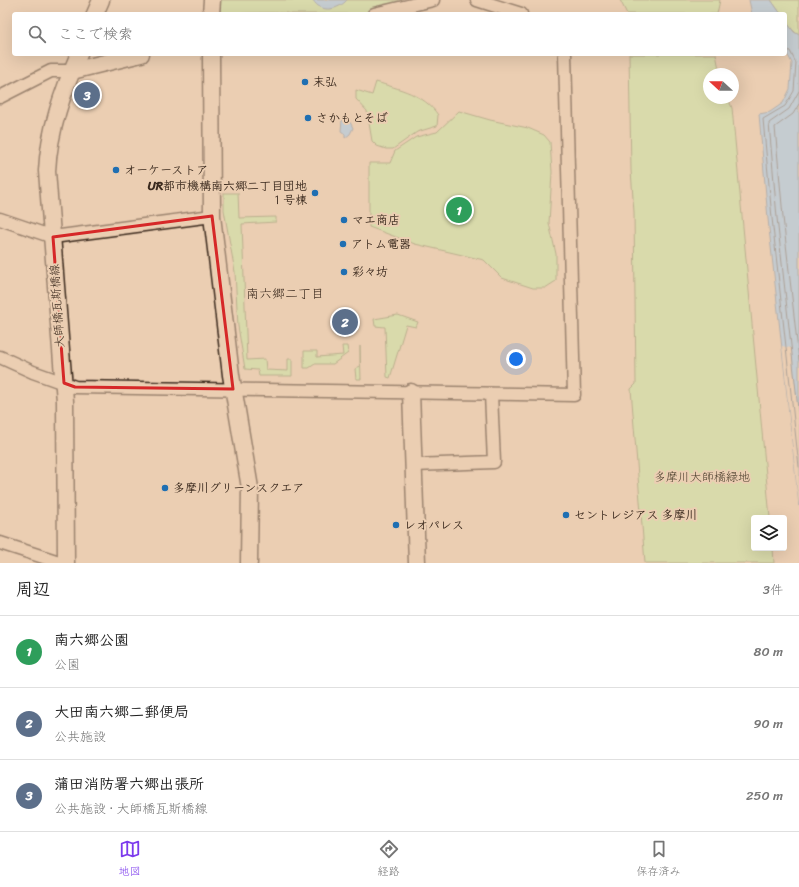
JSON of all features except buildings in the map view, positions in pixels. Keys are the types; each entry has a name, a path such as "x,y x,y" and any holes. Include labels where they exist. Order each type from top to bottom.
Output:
{"street":[{"path":"96,12 101,0"},
{"path":"211,12 212,0"},
{"path":"382,12 433,0"},
{"path":"476,0 515,12"},
{"name":"大師橋瓦斯橋線","path":"66,563 64,383 52,237 48,158 60,104 78,56"},
{"path":"0,97 51,71 72,70 133,56"},
{"path":"211,56 212,216 233,388 250,488 250,563"},
{"path":"0,357 33,372 75,387 233,388 574,395 565,56"},
{"path":"0,219 52,237 212,216"},
{"path":"411,392 417,563"},
{"path":"414,465 494,462 491,394"},
{"path":"0,543 62,563"}],"highlighted area":[{"path":"212,216 233,389 75,387 64,383 53,237"}],"green space":[{"path":"218,0 428,0 368,12 218,12"},
{"path":"620,0 720,0 717,12 626,12"},
{"path":"771,0 799,0 799,35 789,26 787,22 787,12 780,12"},
{"name":"多摩川大師橋緑地","path":"629,56 716,56 719,68 703,68 703,104 730,104 732,108 770,515 751,515 751,551 773,551 774,563 645,563 631,389 636,384 634,212 631,170"},
{"path":"376,82 410,93 426,102 438,115 437,126 417,132 393,149 386,149 377,146 372,141 367,111 356,99 356,90 372,95"},
{"path":"459,111 490,120 528,128 544,135 550,142 552,172 549,223 556,254 556,281 545,288 533,288 502,278 484,260 415,244 369,227 369,163 390,163 395,151 416,137 437,132"},
{"path":"224,193 238,193 239,218 276,217 276,222 242,224 247,360 265,359 266,370 288,371 288,359 292,359 292,376 259,376 258,370 245,369 238,326 235,272 224,210"},
{"path":"398,315 418,322 416,327 406,325 390,378 387,377 385,327 375,326 374,319"},
{"path":"342,346 347,346 348,353 333,364 315,364 309,368 304,368 304,351 317,351 317,357 343,355"},
{"path":"360,346 361,379 356,379 355,369 360,366"}],"water":[{"path":"313,0 347,0 339,6 325,9 316,4"},
{"path":"749,0 771,0 780,12 752,12"},
{"path":"787,23 794,32 799,35 799,506 768,219 759,114 770,112 783,103 790,89 792,63 787,54"},
{"path":"342,120 350,122 353,128 350,134 345,138 345,134 341,131"}],"pier":[{"path":"782,346 791,348 799,423 799,506"}],"place":[{"name":"末弘","path":"305,82"},
{"name":"蒲田消防署六郷出張所","path":"87,95"},
{"name":"さかもとそば","path":"308,118"},
{"name":"オーケーストア","path":"116,170"},
{"name":"UR都市機構南六郷二丁目団地 １号棟","path":"315,193"},
{"name":"南六郷公園","path":"459,210"},
{"name":"マエ商店","path":"344,220"},
{"name":"アトム電器","path":"343,244"},
{"name":"彩々坊","path":"344,272"},
{"name":"大田南六郷二郵便局","path":"345,322"},
{"name":"多摩川グリーンスクエア","path":"165,488"},
{"name":"セントレジアス 多摩川","path":"566,515"},
{"name":"レオパレス","path":"396,525"}],"district":[{"name":"南六郷二丁目","path":"285,293"}]}
